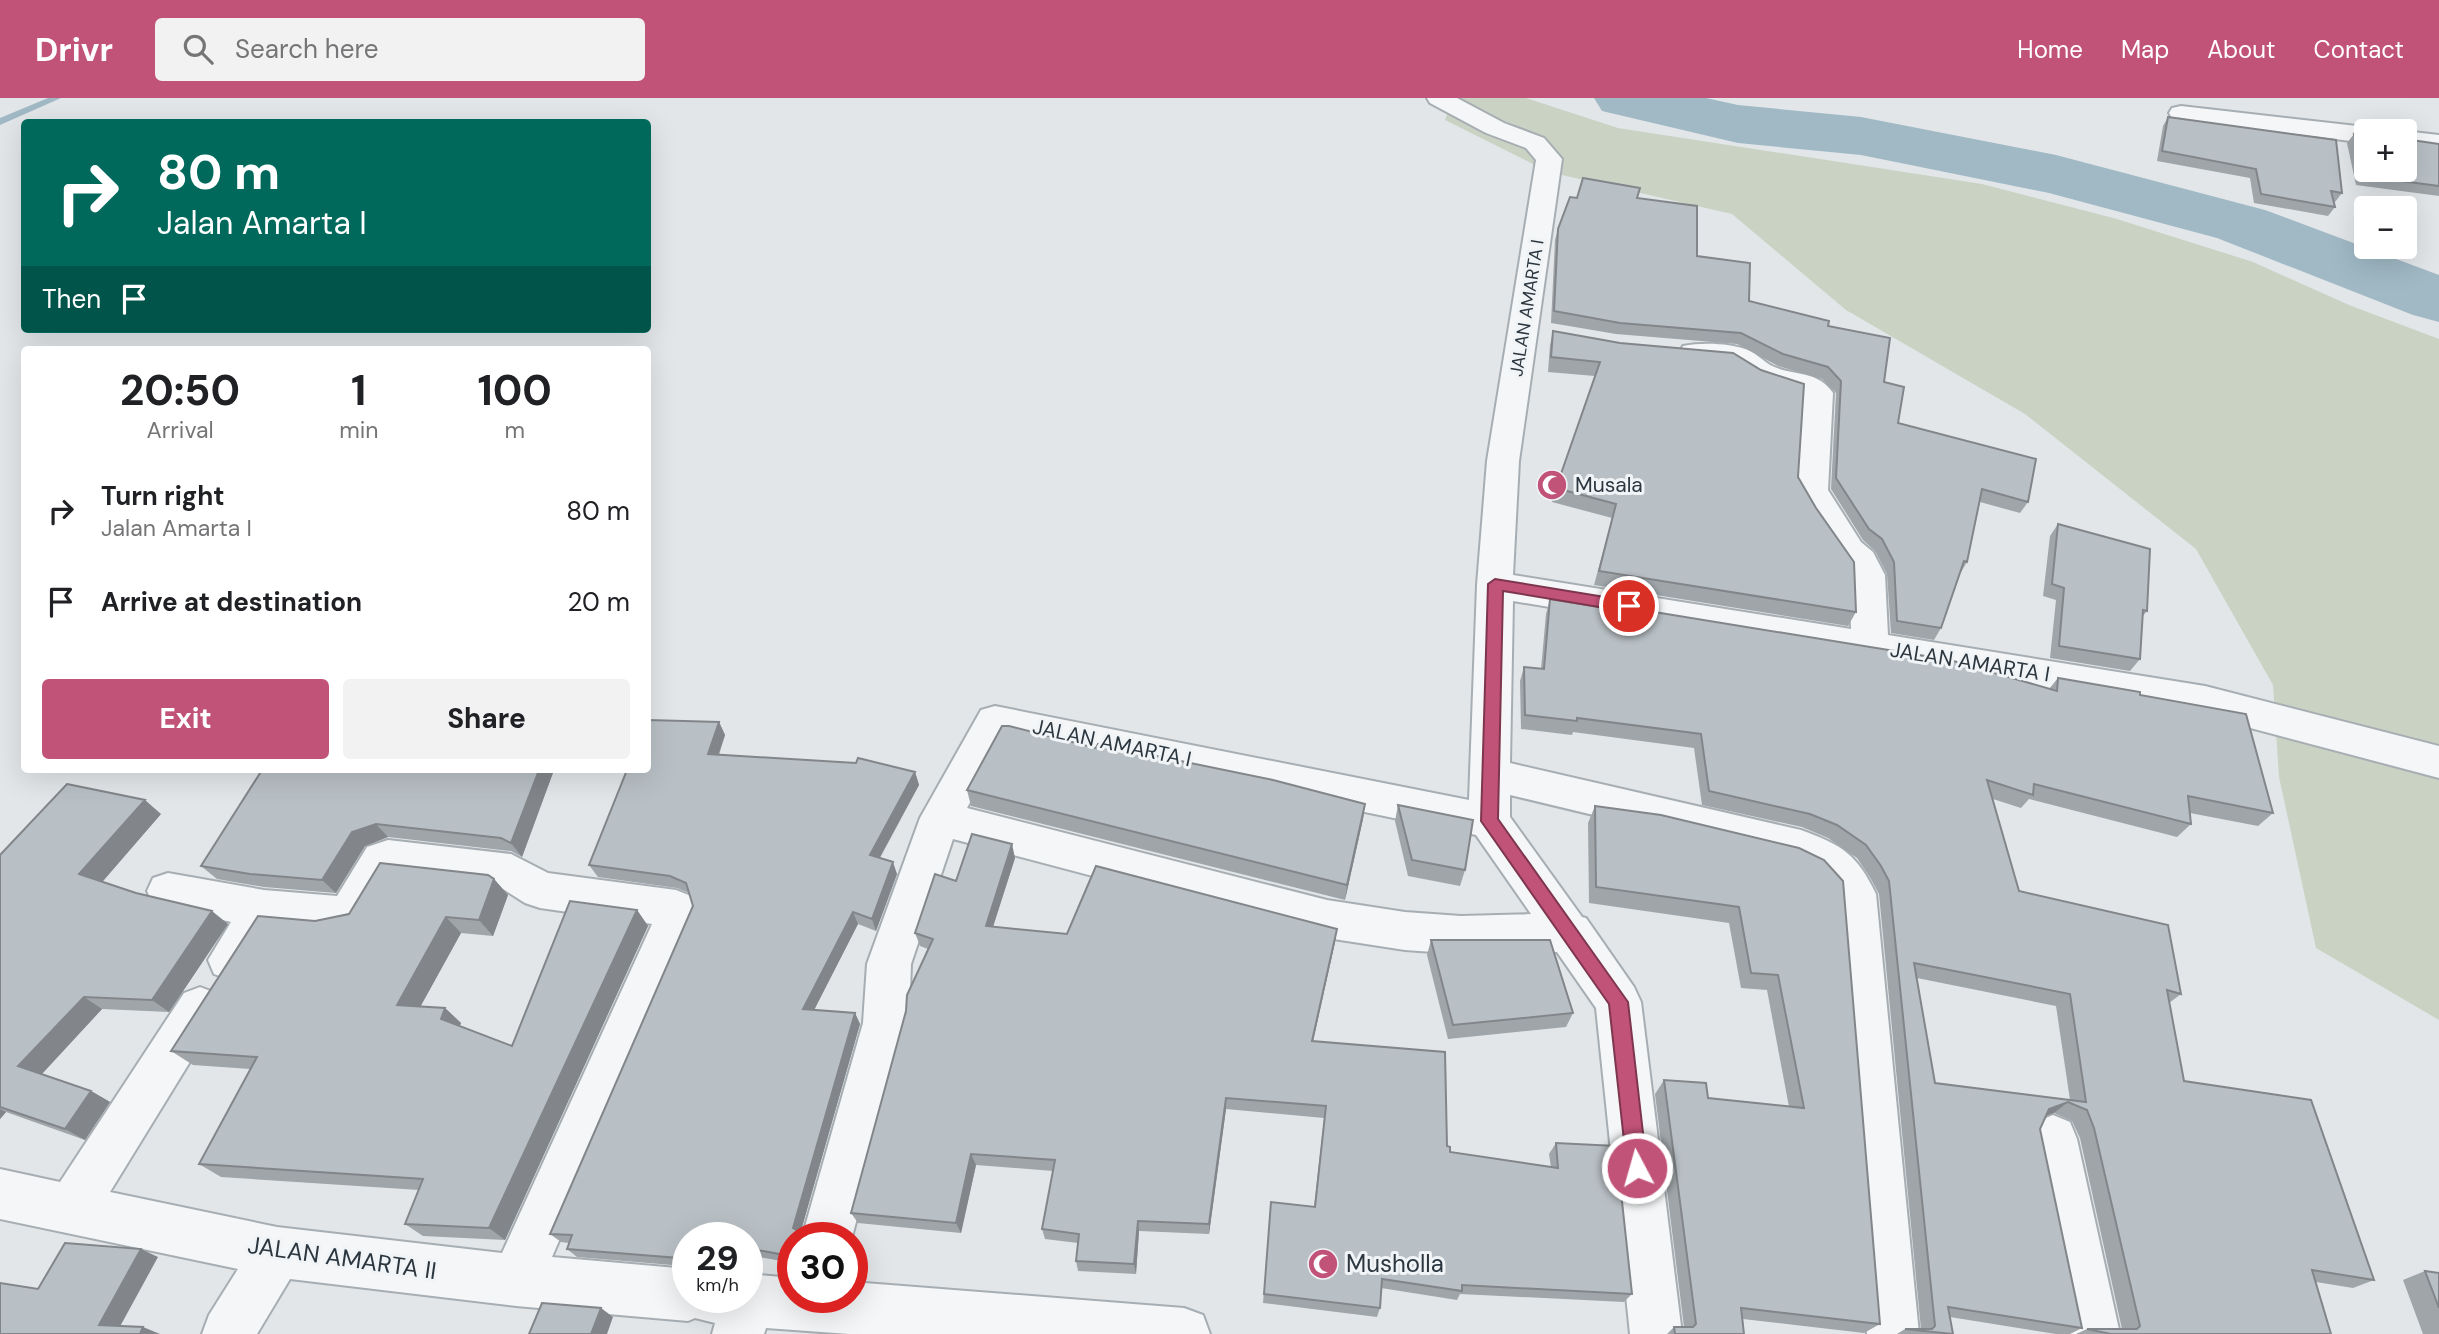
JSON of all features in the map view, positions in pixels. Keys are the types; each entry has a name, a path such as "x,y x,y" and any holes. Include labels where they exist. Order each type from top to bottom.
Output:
{"street":[{"name":"JALAN AMARTA I","path":"831,1222 886,1023 889,964 940,818 995,721 1489,821 1495,584 1503,461 1536,332 1549,159 1535,143 1495,128 1439,98"},
{"path":"2181,113 2354,134"},
{"path":"2417,141 2439,144"},
{"path":"1663,350 1736,356 1760,372 1809,385 1817,393 1811,491 1849,551 1861,561 1867,575 1870,646"},
{"name":"JALAN AMARTA I","path":"1495,584 2205,701 2439,762"},
{"path":"1492,775 1789,844 1826,856 1845,874 1855,894 1893,1334"},
{"path":"940,818 1327,919 1405,931 1461,935 1570,932"},
{"path":"1489,821 1618,1002 1656,1334"},
{"path":"168,891 264,909 346,916 350,914 382,860 388,858 512,872 540,890 676,909 676,918 516,1280"},
{"path":"72,1207 264,909"},
{"path":"2053,1139 2094,1334"},
{"name":"JALAN AMARTA II","path":"2,1198 72,1207 277,1252 516,1280 672,1294"},
{"path":"228,1334 277,1252"},
{"path":"868,1308 1043,1328 1184,1334"}],"shaded area":[{"path":"1453,98 1526,98 1618,128 1982,184 2117,219 2253,262 2349,305 2439,339 2439,1020 2316,948 2279,777 2273,685 2196,549 2025,414 1846,310 1732,214 1549,172 1445,120"}],"building":[{"path":"2168,117 2336,140 2342,193 2331,191 2335,207 2261,194 2256,169 2162,151"},
{"path":"2417,141 2439,144 2439,186 2409,182 2417,182"},
{"path":"1583,178 1640,188 1637,198 1697,206 1697,256 1750,263 1749,301 1829,321 1828,326 1890,338 1884,382 1904,387 1898,423 2036,459 2028,502 1982,489 1967,562 1964,561 1941,628 1897,621 1894,562 1882,539 1869,529 1836,478 1841,381 1828,367 1783,354 1741,333 1620,323 1554,311 1558,229 1570,197 1577,198"},
{"path":"1553,331 1620,343 1733,353 1761,370 1804,384 1798,477 1854,562 1856,612 1599,571 1616,504 1556,488 1600,362 1551,357"},
{"path":"2058,524 2150,549 2147,611 2143,610 2140,659 2059,646 2064,588 2052,584"},
{"path":"1550,599 1599,607 1599,603 1950,660 2057,691 2058,678 2246,714 2273,813 2188,796 2191,824 2034,784 2033,795 1987,780 2019,891 2168,925 2181,994 2167,990 2184,1081 2311,1100 2374,1280 2312,1270 2331,1334 2111,1334 2087,1329 2137,1329 2140,1326 2094,1128 2087,1110 2068,1102 2049,1109 2040,1129 2082,1328 1948,1307 1953,1334 1905,1329 1932,1329 1935,1326 1889,881 1881,866 1866,845 1837,825 1810,814 1709,791 1701,734 1577,718 1577,721 1525,715 1524,667 1544,669","holes":["1914,963 2070,994 2086,1102 1935,1083"]},
{"path":"651,720 719,722 708,754 856,763 858,758 915,772 870,855 893,862 872,919 853,912 803,1009 855,1013 795,1222 777,1222 777,1254 763,1251 763,1222 672,1222 672,1257 567,1249 572,1235 550,1234 693,906 686,883 670,876 589,865 626,773 651,773"},
{"path":"1002,726 1096,748 1098,744 1273,780 1365,804 1347,885 967,790"},
{"path":"260,773 538,773 511,843 501,838 376,824 352,832 322,880 250,874 201,866"},
{"path":"67,784 145,800 79,874 136,893 212,911 152,1000 84,997 18,1066 91,1091 65,1129 0,1107 0,855"},
{"path":"1398,805 1473,820 1465,870 1412,860"},
{"path":"1595,806 1661,815 1799,848 1824,860 1843,881 1880,1324 1741,1308 1744,1334 1675,1334 1674,1327 1693,1327 1696,1324 1664,1080 1706,1083 1708,1098 1804,1108 1778,975 1751,973 1739,907 1596,887"},
{"path":"972,834 1012,844 986,926 1067,934 1096,866 1337,929 1312,1041 1445,1052 1447,1146 1450,1147 1450,1152 1558,1168 1556,1143 1616,1146 1632,1294 1462,1285 1462,1291 1382,1279 1380,1308 1264,1294 1271,1202 1315,1207 1326,1106 1226,1098 1209,1224 1138,1221 1134,1264 1076,1261 1079,1234 1042,1229 1055,1160 971,1154 956,1223 851,1213 906,1011 907,995 933,939 915,933 935,874 956,881"},
{"path":"380,863 488,875 494,879 479,920 446,917 397,1005 445,1008 441,1019 512,1046 570,901 637,910 489,1228 405,1224 423,1179 199,1164 257,1057 171,1051 258,916 315,921 349,914"},
{"path":"1431,940 1550,940 1573,1013 1453,1025"},
{"path":"65,1243 141,1249 99,1325 143,1327 140,1334 0,1334 0,1283 38,1289"},
{"path":"2425,1271 2439,1273 2439,1308"},
{"path":"542,1303 601,1308 591,1334 529,1334"}],"waterway":[{"path":"0,122 56,98"},
{"path":"1624,98 1738,124 1861,136 2056,175 2241,224 2439,300"}],"place":[{"name":"Musala","path":"1552,485"},
{"name":"Musholla","path":"1323,1264"}],"route":[{"path":"1629,606 1495,584 1489,821 1618,1002 1637,1168"}]}
